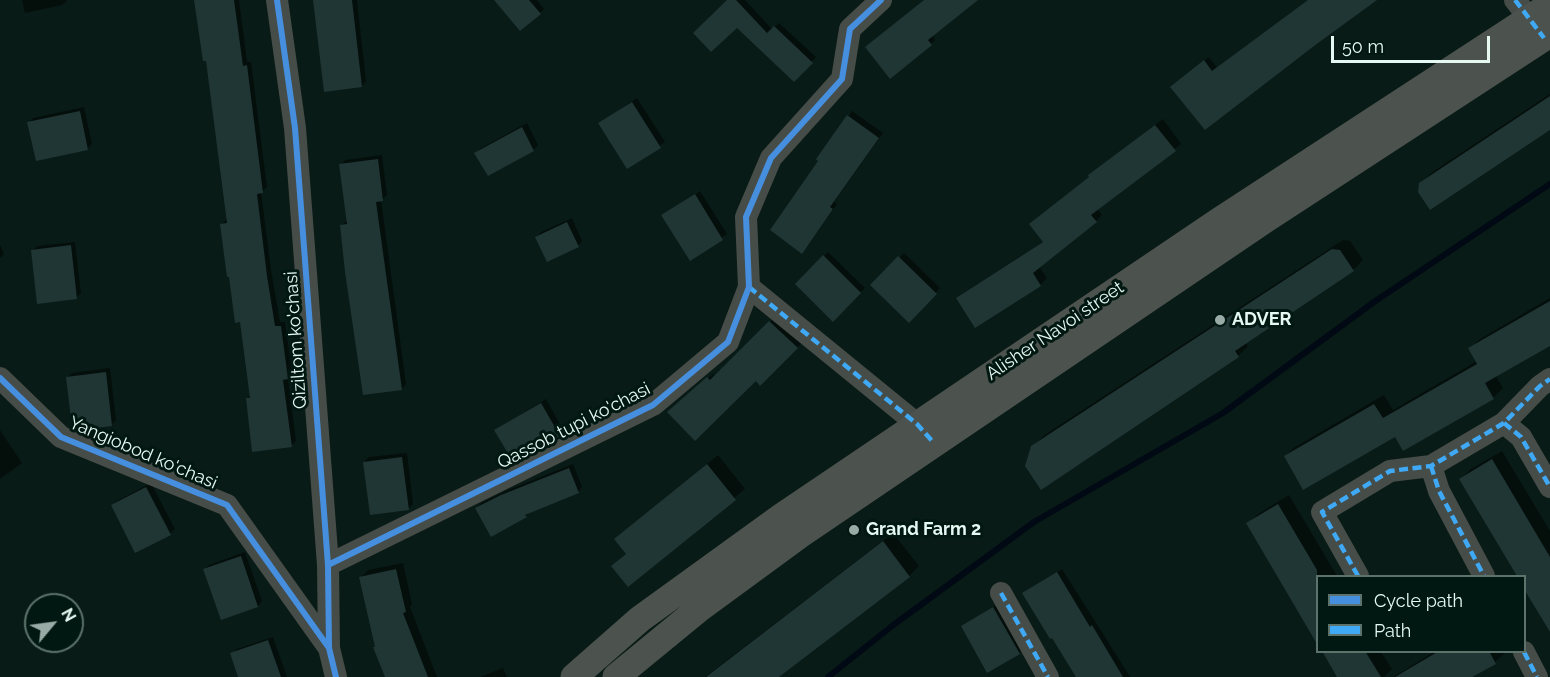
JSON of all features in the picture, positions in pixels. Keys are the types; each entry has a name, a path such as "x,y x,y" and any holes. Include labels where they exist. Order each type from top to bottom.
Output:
{"main road":[{"name":"Alisher Navoi street","path":"574,677 640,620 781,517 926,433 1083,327 1278,182 1538,19"},
{"name":"Alisher Navoi street","path":"616,677 700,608 801,534 926,433"}],"street":[{"name":"Qiziltom ko'chasi","path":"277,0 295,128 328,565 329,648 336,677"},
{"name":"Qassob tupi ko'chasi","path":"328,565 653,405 728,342 749,287 746,217 771,158 842,79 850,29 881,0"},
{"path":"749,287 926,433"},
{"name":"Yangiobod ko'chasi","path":"0,378 61,437 227,505 329,648"},
{"path":"1357,575 1322,512 1390,471 1431,466 1504,423 1540,386 1550,380"},
{"path":"1504,423 1521,437 1550,487"},
{"path":"1431,466 1439,491 1483,575"},
{"path":"1001,593 1048,677"},
{"path":"1525,653 1537,677"}],"building":[{"path":"194,0 234,0 243,66 247,65 263,193 257,194 267,276 275,326 281,326 288,379 283,380 292,447 252,452 246,398 250,398 240,322 235,323 229,277 227,277 220,224 227,223 206,61 203,61"},
{"path":"313,0 352,0 362,87 324,92"},
{"path":"494,0 529,0 541,14 520,31"},
{"path":"727,0 736,0 767,33 774,26 813,63 794,82 737,28 711,52 693,33"},
{"path":"924,0 978,0 928,40 932,45 890,79 865,47"},
{"path":"1308,0 1377,0 1205,130 1170,87 1204,60 1212,71"},
{"path":"1550,96 1550,130 1430,210 1418,192 1419,183"},
{"path":"632,102 661,148 627,169 598,123"},
{"path":"80,111 88,150 36,161 27,122"},
{"path":"847,115 879,138 830,207 833,209 802,254 770,230"},
{"path":"1155,125 1176,151 1091,215 1097,222 1033,273 1041,286 975,328 956,298 1043,242 1029,224 1089,177 1088,175"},
{"path":"522,127 534,151 488,176 474,153"},
{"path":"378,159 383,201 376,202 402,390 363,395 340,225 347,224 339,164"},
{"path":"695,194 723,240 690,261 661,215"},
{"path":"567,222 579,247 547,262 535,237"},
{"path":"71,245 77,299 37,304 31,250"},
{"path":"1332,249 1340,250 1354,271 1235,351 1239,357 1041,490 1025,466 1031,446"},
{"path":"823,255 861,293 833,322 795,284"},
{"path":"898,256 937,294 909,323 870,285"},
{"path":"1550,301 1550,346 1485,383 1494,399 1403,451 1395,437 1303,490 1284,456 1374,404 1383,418 1477,364 1468,348"},
{"path":"769,321 798,348 760,386 756,381 695,441 667,412 707,377 710,380"},
{"path":"106,372 112,426 79,430 72,427 66,377"},
{"path":"541,403 560,436 512,460 494,430"},
{"path":"402,457 409,510 370,515 363,462"},
{"path":"1492,459 1550,557 1550,632 1526,592 1526,575 1516,575 1459,479"},
{"path":"707,464 736,500 628,587 611,566 626,554 614,539"},
{"path":"569,468 579,493 525,515 527,517 491,537 475,508"},
{"path":"146,487 171,535 135,553 111,505"},
{"path":"1278,504 1317,570 1316,642 1246,523"},
{"path":"883,541 910,577 779,677 706,677"},
{"path":"241,556 258,607 221,620 203,569"},
{"path":"396,569 406,612 403,613 428,677 385,677 373,647 375,647 359,577"},
{"path":"1057,572 1123,677 1076,677 1052,638 1050,639 1022,593"},
{"path":"993,607 1020,654 987,673 961,626"},
{"path":"268,640 281,677 238,677 230,653"},
{"path":"1323,653 1366,653 1381,677 1337,677"},
{"path":"1436,653 1490,653 1496,664 1472,677 1395,677"}],"waterway":[{"path":"828,677 892,626 1034,522 1223,413 1374,302 1550,184"}],"marked path":[{"path":"1515,0 1544,38"},
{"path":"749,287 917,424 934,443"},
{"path":"1357,575 1322,512 1390,471 1431,466 1504,423 1540,386 1550,379"},
{"path":"1504,423 1521,437 1550,487"},
{"path":"1431,466 1439,491 1483,575"},
{"path":"1001,593 1048,677"},
{"path":"1525,653 1537,677"}],"cycle path":[{"path":"277,0 295,128 328,565 329,648 336,677"},
{"path":"328,565 653,405 728,342 749,287 746,217 771,158 842,79 850,29 881,0"},
{"path":"0,378 61,437 227,505 329,648"}],"place":[{"name":"ADVER","path":"1220,320"},
{"name":"Grand Farm 2","path":"854,530"}]}
